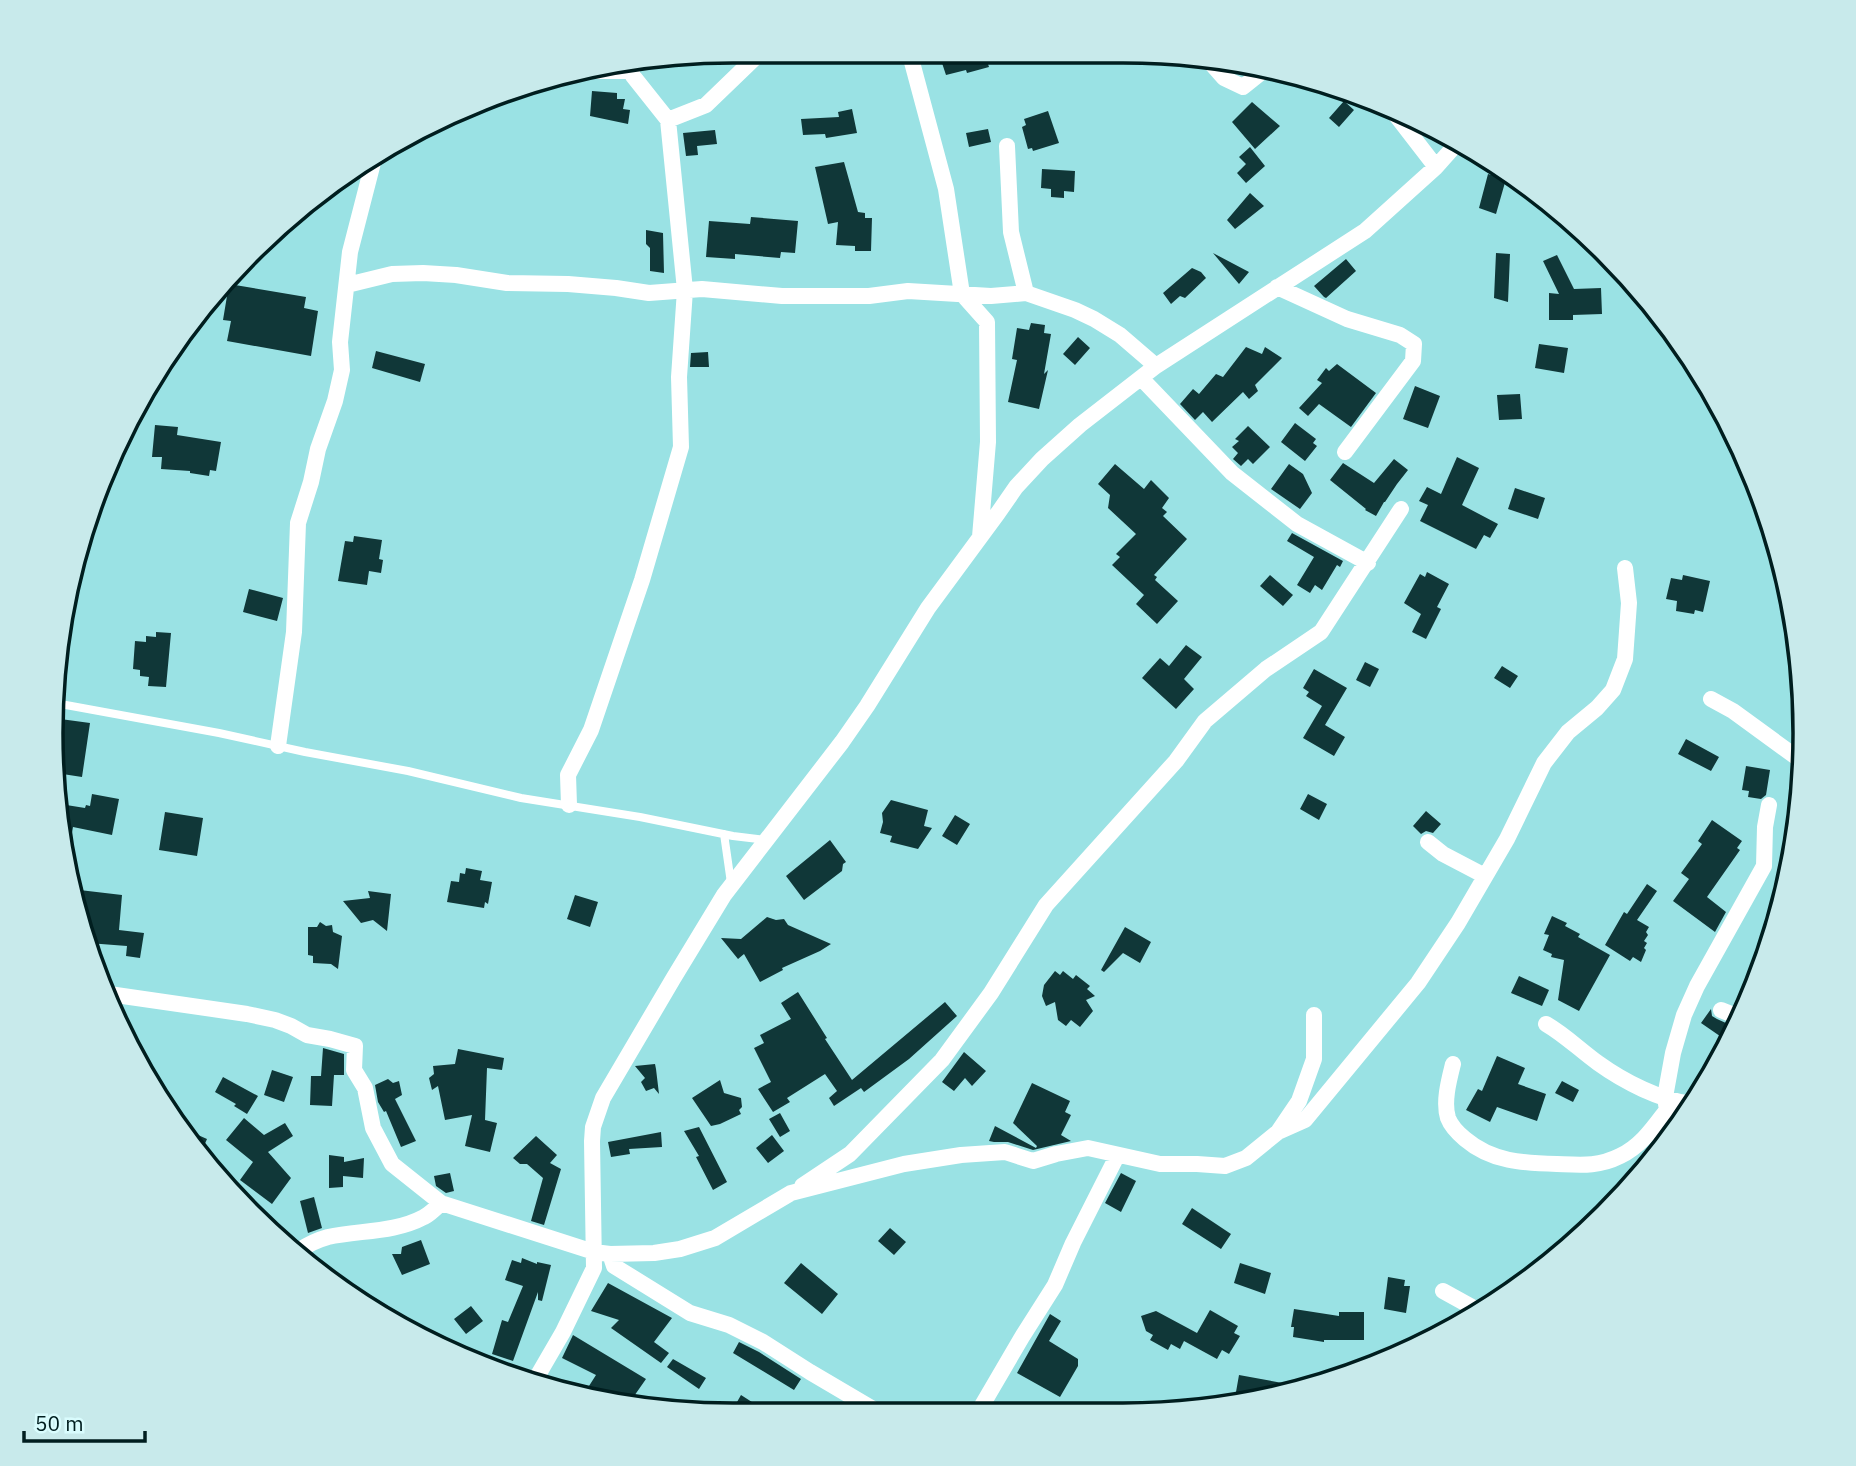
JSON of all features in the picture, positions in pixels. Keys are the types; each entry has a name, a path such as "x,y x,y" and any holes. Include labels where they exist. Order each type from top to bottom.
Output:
{"street":[{"path":"668,120 706,105 750,63"},
{"path":"912,63 946,189 962,294 988,322 988,442 981,537"},
{"path":"1217,70 1224,78 1243,87 1256,77"},
{"path":"569,805 568,775 591,730 642,580 681,447 679,377 685,290 668,120 631,71"},
{"path":"1404,125 1436,167"},
{"path":"1007,146 1011,232 1026,293"},
{"path":"539,1373 602,1253 592,1141 593,1127 610,1087 731,886 842,742 928,608 1016,487 1028,472 1080,425 1141,377 1365,231 1452,150"},
{"path":"278,746 294,632 298,523 312,482 318,449 335,401 342,370 340,342 350,252 371,170"},
{"path":"346,285 392,274 423,273 507,283 557,283 649,293 702,289 782,296 869,296 908,291 991,296 1026,293 1094,319 1120,335 1156,366"},
{"path":"1277,287 1347,319 1400,335 1414,344 1413,361 1345,452"},
{"path":"1141,377 1232,473 1297,524 1368,563"},
{"path":"117,995 247,1014 275,1020 307,1035 355,1046 354,1070 365,1088 373,1128 391,1164 441,1203 602,1253 654,1253 680,1249 715,1238 792,1193 850,1154 942,1060 991,993 1046,905 1176,761 1205,721 1266,669 1321,632 1401,509"},
{"path":"792,1193 904,1164 961,1154 1005,1152 1033,1161 1088,1148 1160,1164 1225,1167 1246,1158 1278,1132 1305,1120 1418,984 1458,923 1507,839 1544,763 1567,732 1597,708 1613,690 1625,659 1629,603 1625,568"},
{"path":"1711,699 1741,716 1793,754"},
{"path":"1668,1122 1665,1104 1673,1053 1684,1014 1764,866 1765,827 1769,805"},
{"path":"1428,842 1443,854 1485,876"},
{"path":"1721,1010 1731,1014"},
{"path":"1278,1132 1299,1101 1314,1059 1314,1016"},
{"path":"1546,1024 1598,1063 1665,1104 1681,1103"},
{"path":"1453,1065 1446,1093 1448,1118 1475,1148 1495,1157 1521,1163 1598,1165 1622,1156 1644,1140 1665,1104"},
{"path":"984,1403 1055,1285 1117,1156"},
{"path":"304,1248 326,1238 405,1224 425,1216 441,1203"},
{"path":"602,1253 614,1266 691,1313 729,1325 763,1342 863,1403"},
{"path":"1443,1291 1470,1306"}],"lane":[{"path":"64,705 408,771 521,798 766,840"},
{"path":"724,834 731,886"}],"building":[{"path":"942,63 988,63 989,67 967,73 966,70 946,75"},
{"path":"592,91 617,93 617,99 625,99 623,109 630,110 628,124 590,116"},
{"path":"1344,101 1354,110 1339,127 1329,118"},
{"path":"1252,102 1280,126 1255,149 1232,122"},
{"path":"852,109 857,133 826,138 825,134 803,135 801,119 839,117 838,112"},
{"path":"1048,111 1059,143 1033,151 1032,148 1028,149 1022,127 1026,125 1024,119"},
{"path":"988,129 991,142 969,147 966,133"},
{"path":"715,130 717,144 697,146 698,155 686,156 683,133"},
{"path":"1250,147 1265,166 1246,183 1237,173 1246,164 1239,157"},
{"path":"844,162 858,212 865,213 865,218 872,218 871,251 855,251 855,246 836,245 838,222 828,224 815,167"},
{"path":"1042,169 1075,171 1074,192 1064,191 1064,198 1051,197 1051,189 1041,188"},
{"path":"1488,174 1505,183 1496,214 1479,208"},
{"path":"1250,193 1264,206 1235,229 1227,220"},
{"path":"751,217 798,221 795,253 781,252 780,258 735,254 735,259 706,257 709,221 750,224"},
{"path":"646,230 663,233 664,273 650,271 650,248 646,244"},
{"path":"1213,253 1249,272 1239,284"},
{"path":"1496,253 1510,254 1508,302 1494,298"},
{"path":"1557,255 1574,289 1601,288 1602,314 1573,315 1573,320 1549,320 1549,293 1559,294 1543,261"},
{"path":"1346,259 1356,271 1324,297 1314,286"},
{"path":"1192,268 1206,278 1185,298 1180,296 1171,304 1163,293"},
{"path":"235,285 306,297 304,308 318,311 311,356 227,341 231,321 223,320 228,293"},
{"path":"1031,323 1045,325 1044,333 1051,334 1044,374 1048,370 1039,409 1008,402 1017,360 1012,359 1017,328 1029,330"},
{"path":"1078,337 1090,348 1075,365 1063,354"},
{"path":"1539,344 1568,348 1564,373 1535,368"},
{"path":"1246,347 1262,354 1265,347 1282,358 1255,385 1258,391 1249,399 1243,392 1212,422 1203,412 1195,420 1180,404 1193,389 1199,394 1216,374 1223,377"},
{"path":"376,351 425,364 420,382 372,368"},
{"path":"708,352 709,367 690,367 691,353"},
{"path":"1337,364 1376,393 1351,427 1319,404 1308,416 1299,408 1322,383 1317,380 1326,368 1329,371"},
{"path":"1415,386 1440,396 1428,428 1403,419"},
{"path":"1520,394 1522,419 1499,420 1497,395"},
{"path":"1295,423 1316,439 1313,443 1317,446 1305,461 1281,442"},
{"path":"155,425 178,427 177,435 221,442 216,471 210,470 209,476 190,471 161,469 162,457 152,457"},
{"path":"1248,426 1270,447 1253,464 1248,459 1241,466 1233,459 1238,453 1232,447 1239,441 1235,439"},
{"path":"1457,457 1479,468 1462,505 1498,524 1490,538 1484,535 1476,549 1420,521 1428,505 1419,501 1427,487 1441,494"},
{"path":"1394,459 1408,470 1376,516 1330,480 1343,463 1374,483"},
{"path":"1115,464 1144,489 1151,480 1169,498 1162,508 1167,512 1163,516 1187,539 1154,575 1157,577 1155,580 1178,601 1157,624 1136,604 1144,595 1112,565 1120,557 1116,554 1136,534 1108,508 1110,495 1098,484"},
{"path":"1289,464 1303,474 1312,493 1300,509 1271,489"},
{"path":"1515,488 1545,498 1538,519 1508,509"},
{"path":"1292,533 1343,561 1340,567 1337,565 1322,590 1315,585 1310,593 1297,585 1314,557 1287,541"},
{"path":"354,536 382,540 379,559 383,560 381,573 369,571 367,585 338,581 345,541 353,542"},
{"path":"1427,572 1449,584 1437,607 1441,609 1426,639 1412,632 1421,614 1404,603 1420,574 1425,577"},
{"path":"1270,575 1293,595 1283,606 1260,586"},
{"path":"1683,575 1710,581 1703,612 1695,610 1694,614 1676,611 1677,601 1666,599 1671,578 1682,580"},
{"path":"249,589 283,598 277,621 243,612"},
{"path":"156,632 171,633 166,687 148,686 149,677 140,676 140,670 133,669 135,641 146,642 146,636 156,637"},
{"path":"1186,645 1202,657 1184,679 1194,689 1176,709 1142,678 1160,658 1169,666"},
{"path":"1365,662 1379,669 1370,687 1356,680"},
{"path":"1502,666 1518,676 1510,688 1494,678"},
{"path":"1314,669 1347,688 1325,725 1345,737 1334,756 1303,738 1322,706 1306,696 1309,692 1303,688"},
{"path":"63,719 90,723 82,777 64,774"},
{"path":"1686,739 1719,757 1711,771 1678,754"},
{"path":"1746,766 1770,770 1766,795 1761,799 1748,797 1749,791 1742,790"},
{"path":"92,794 119,799 112,835 73,827 71,836 67,805 85,808 86,805 90,806"},
{"path":"1308,794 1327,804 1319,820 1300,809"},
{"path":"891,800 928,810 924,826 932,828 918,849 890,842 892,836 880,833 882,813"},
{"path":"1426,811 1441,824 1433,833 1426,831 1421,834 1413,826"},
{"path":"165,812 203,818 197,856 159,850"},
{"path":"955,815 970,824 957,845 942,836"},
{"path":"1712,820 1742,841 1737,848 1740,850 1707,897 1726,912 1715,932 1673,901 1689,879 1681,873 1702,844 1698,841"},
{"path":"830,840 846,862 842,871 804,900 786,876"},
{"path":"466,868 482,871 480,880 492,882 488,904 485,902 484,908 447,902 451,881 459,882 460,873 465,874"},
{"path":"1647,884 1657,891 1637,920 1649,927 1644,941 1647,943 1644,948 1646,950 1641,962 1633,957 1630,961 1605,945 1624,912 1627,914"},
{"path":"82,890 122,895 119,930 144,933 140,958 126,956 127,946 98,944"},
{"path":"368,891 391,894 387,931 373,920 361,923 343,901 370,898"},
{"path":"575,895 598,902 590,927 567,919"},
{"path":"1552,916 1567,923 1565,926 1580,934 1578,937 1610,955 1579,1011 1558,1000 1564,960 1551,957 1552,954 1543,950 1549,935 1544,934"},
{"path":"767,917 784,919 788,925 831,944 760,982 744,954 738,959 721,938 741,939"},
{"path":"320,922 326,926 332,925 333,932 342,936 338,969 331,964 313,963 313,956 308,955 308,927 317,927"},
{"path":"1125,927 1151,942 1140,963 1123,953 1104,972 1101,970"},
{"path":"1055,971 1060,975 1063,971 1073,979 1076,975 1090,986 1087,989 1095,996 1086,1000 1093,1011 1080,1027 1071,1020 1066,1026 1058,1020 1055,1002 1046,1006 1042,996 1044,985"},
{"path":"1519,976 1549,990 1542,1006 1511,993"},
{"path":"798,992 852,1080 945,1002 957,1016 909,1059 864,1092 861,1088 834,1106 829,1098 837,1091 825,1074 787,1098 790,1102 773,1112 758,1089 771,1082 754,1048 764,1043 760,1035 791,1019 781,1003"},
{"path":"1711,1009 1712,1016 1727,1023 1720,1036 1701,1023"},
{"path":"323,1048 344,1054 344,1075 334,1075 332,1106 310,1105 311,1076 321,1076"},
{"path":"458,1049 504,1058 502,1070 487,1068 485,1120 497,1123 490,1152 465,1146 472,1115 445,1120 438,1086 432,1090 429,1078 434,1074 433,1066 455,1064"},
{"path":"964,1052 986,1071 972,1086 965,1078 954,1091 942,1082"},
{"path":"1497,1056 1525,1068 1518,1084 1546,1094 1537,1121 1497,1107 1490,1122 1466,1110 1478,1089 1482,1091"},
{"path":"655,1064 659,1094 654,1088 646,1091 641,1082 645,1078 635,1066"},
{"path":"272,1070 293,1077 284,1102 264,1095"},
{"path":"223,1077 258,1096 247,1114 215,1092"},
{"path":"388,1079 393,1083 399,1081 402,1095 395,1099 416,1141 401,1147 386,1111 384,1112 378,1102 375,1085"},
{"path":"720,1080 724,1093 741,1098 741,1114 711,1126 692,1098"},
{"path":"1562,1081 1579,1090 1573,1102 1555,1093"},
{"path":"1032,1083 1070,1101 1065,1112 1071,1115 1061,1135 1071,1141 1033,1150 1008,1142 989,1141 995,1126 1036,1148 1013,1123"},
{"path":"780,1113 790,1131 780,1137 769,1119"},
{"path":"244,1118 264,1135 285,1123 293,1136 268,1152 291,1178 272,1204 240,1180 253,1162 226,1140"},
{"path":"699,1127 727,1182 713,1190 696,1157 699,1156 684,1131"},
{"path":"661,1132 662,1147 629,1149 630,1154 611,1157 608,1142"},
{"path":"196,1134 207,1139 204,1145"},
{"path":"772,1135 784,1151 768,1163 756,1148"},
{"path":"536,1136 557,1155 550,1163 561,1169 544,1225 531,1221 543,1178 527,1164 520,1164 513,1158"},
{"path":"329,1155 344,1157 344,1162 364,1158 363,1178 343,1176 343,1187 329,1188"},
{"path":"450,1173 454,1191 446,1193 436,1186 434,1176"},
{"path":"1121,1173 1136,1181 1121,1212 1105,1203"},
{"path":"314,1197 322,1228 308,1233 300,1201"},
{"path":"1192,1208 1231,1234 1221,1249 1182,1224"},
{"path":"890,1228 906,1242 894,1255 878,1241"},
{"path":"421,1240 430,1264 402,1275 392,1254 401,1254 402,1247"},
{"path":"522,1258 537,1264 551,1265 542,1301 538,1300 538,1292 513,1361 492,1354 502,1320 508,1322 523,1286 505,1280 512,1260 521,1263"},
{"path":"801,1263 838,1294 822,1314 784,1283"},
{"path":"1240,1263 1271,1273 1265,1294 1234,1283"},
{"path":"1388,1277 1405,1280 1404,1286 1410,1286 1406,1313 1384,1309"},
{"path":"608,1283 672,1318 654,1342 669,1353 661,1363 611,1328 619,1320 591,1311"},
{"path":"471,1306 483,1321 466,1334 454,1319"},
{"path":"1294,1309 1339,1316 1339,1312 1364,1312 1364,1340 1324,1342 1293,1337 1294,1327 1291,1327"},
{"path":"1210,1310 1238,1326 1234,1333 1240,1336 1229,1354 1222,1350 1217,1359 1184,1341 1180,1349 1171,1344 1168,1350 1150,1340 1153,1335 1146,1331 1141,1316 1156,1311 1197,1333"},
{"path":"1050,1314 1061,1321 1049,1341 1078,1359 1078,1366 1060,1397 1017,1373"},
{"path":"573,1335 646,1379 635,1395 588,1387 596,1375 562,1358"},
{"path":"739,1342 801,1379 794,1390 733,1353"},
{"path":"673,1359 706,1378 699,1389 667,1367"},
{"path":"1239,1375 1283,1383 1254,1390 1236,1392"},
{"path":"741,1395 753,1403 735,1403"}]}
